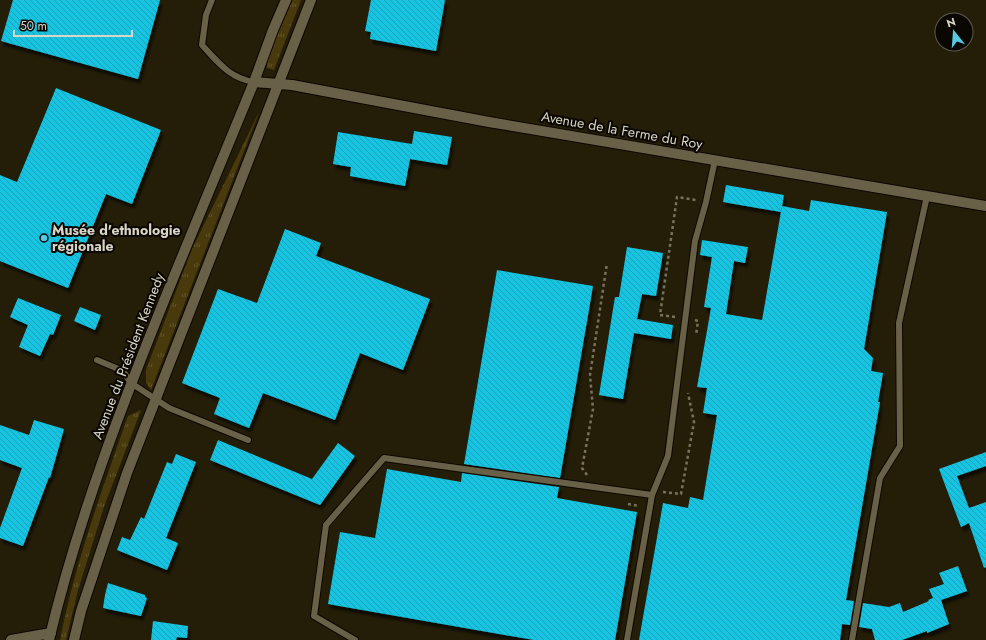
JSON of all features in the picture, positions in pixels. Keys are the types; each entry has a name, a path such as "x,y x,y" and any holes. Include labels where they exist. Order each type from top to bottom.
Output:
{"main road":[{"name":"Avenue du Président Kennedy","path":"50,636 73,548 131,383 286,0"},
{"path":"74,640 81,611 127,473 311,0"},
{"name":"Avenue de la Ferme du Roy","path":"254,82 292,85 489,122 986,206"},
{"path":"11,640 50,636"}],"lane":[{"path":"212,0 206,14 202,45 224,69 246,80 254,82"},
{"path":"627,640 653,493 668,456 695,241 706,202 715,160"},
{"path":"852,640 880,478 900,446 899,323 927,196"},
{"path":"97,360 123,371 131,383 169,408 248,440"},
{"path":"355,640 314,616 326,525 384,458 644,494 653,493"}],"path":[{"path":"694,342 698,321 660,315 677,197 706,202"},
{"path":"594,487 582,468 593,409 590,374 606,263"},
{"path":"653,493 681,494 694,422 688,392"},
{"path":"623,503 643,507 644,494"}],"green space":[{"path":"290,0 301,0 274,70 267,68 267,60"},
{"path":"260,110 151,390 146,383 146,370 192,249"},
{"path":"141,410 104,507 78,590 66,640 60,640 81,555 118,444 128,416"}],"building":[{"path":"13,0 160,0 138,79 1,41"},
{"path":"371,0 445,0 436,51 370,39 371,32 365,31"},
{"path":"56,88 161,130 132,204 106,194 68,288 0,261 0,175 17,182"},
{"path":"414,131 452,137 447,165 410,159 405,186 350,176 351,167 333,164 338,132 412,144"},
{"path":"726,185 784,195 781,212 723,202"},
{"path":"811,200 887,212 864,349 873,358 871,371 883,373 878,402 880,402 846,600 854,601 850,625 842,624 840,640 639,640 663,503 688,508 690,497 703,500 717,415 703,413 707,388 697,387 711,308 704,307 712,257 700,255 702,240 748,247 745,263 734,261 726,314 762,320 782,206 809,211"},
{"path":"285,229 321,243 316,256 430,299 403,370 360,353 335,420 263,393 249,428 214,414 220,398 182,383 218,289 257,303"},
{"path":"627,247 663,253 656,296 642,294 637,319 673,325 671,339 634,333 623,399 599,395 615,297 619,297"},
{"path":"497,270 593,286 560,478 464,464"},
{"path":"18,298 61,315 53,335 50,334 40,356 19,347 28,325 10,317"},
{"path":"80,307 101,315 95,330 74,321"},
{"path":"34,420 64,429 50,478 49,477 23,546 0,538 0,528 22,468 0,460 0,425 29,435"},
{"path":"218,440 312,479 338,443 355,456 320,505 210,460"},
{"path":"986,452 986,466 957,476 969,508 986,502 986,567 984,568 969,523 961,527 939,469"},
{"path":"176,454 196,462 166,538 178,543 167,570 117,550 122,537 130,540 141,517 144,519 167,462 172,464"},
{"path":"387,469 461,482 462,473 559,487 557,498 637,512 615,640 534,640 328,604 340,532 375,538"},
{"path":"958,566 967,591 941,600 949,624 927,633 927,631 902,640 875,640 872,629 859,627 863,603 889,607 900,603 903,612 933,598 929,589 944,584 939,573"},
{"path":"108,583 145,595 147,598 141,616 103,608"},
{"path":"153,621 188,626 187,638 177,637 176,640 151,640"}],"place":[{"name":"Musée d'ethnologie régionale","path":"44,238"}]}
